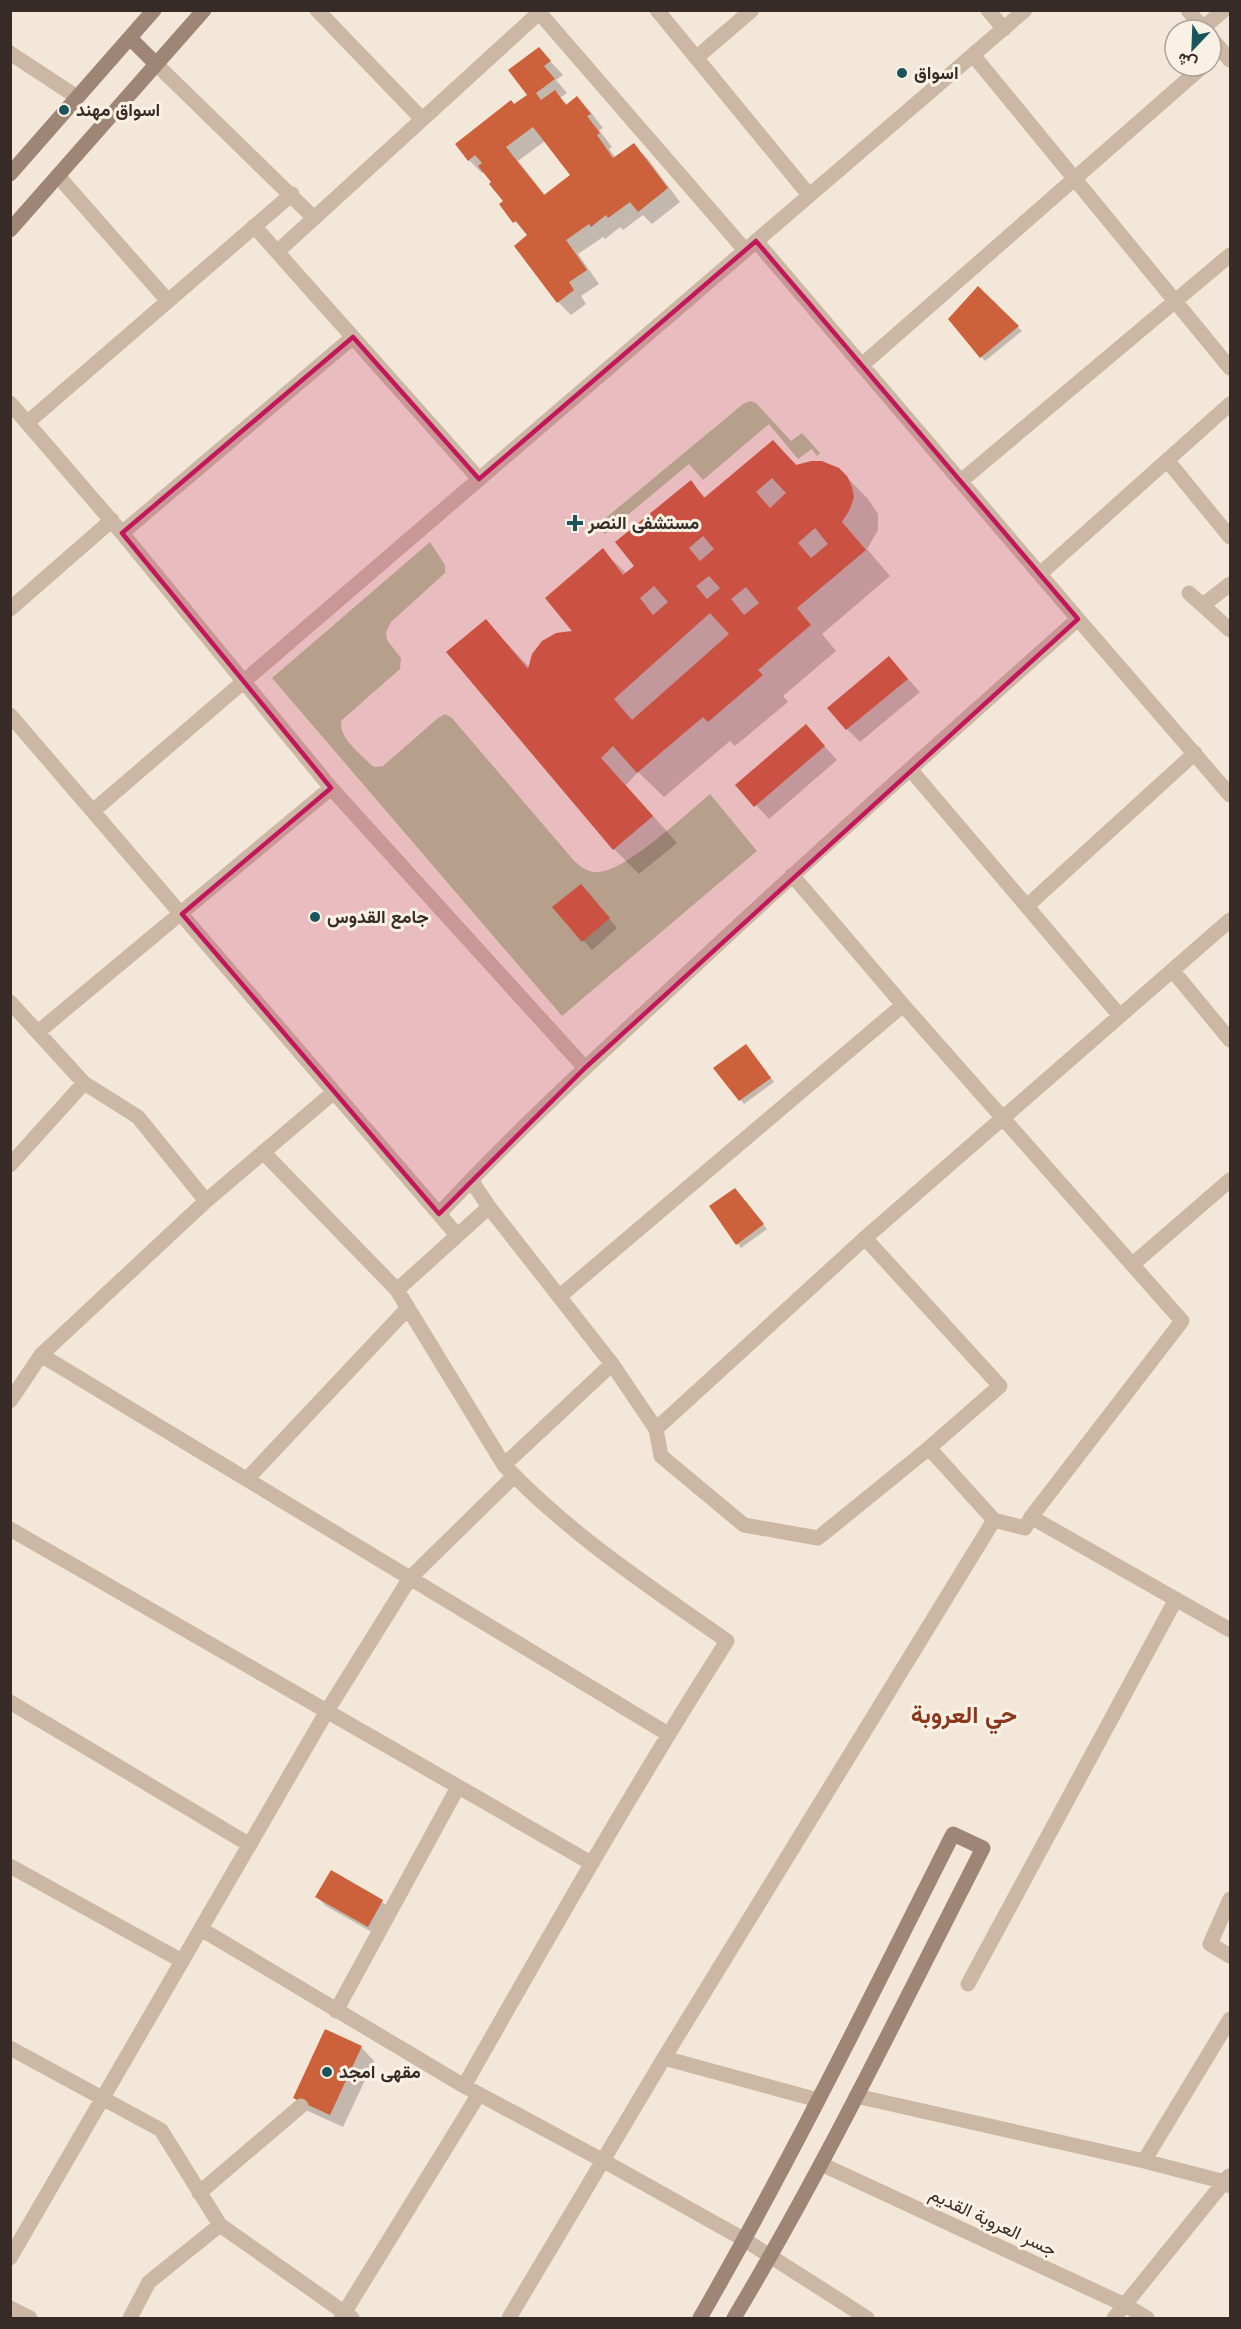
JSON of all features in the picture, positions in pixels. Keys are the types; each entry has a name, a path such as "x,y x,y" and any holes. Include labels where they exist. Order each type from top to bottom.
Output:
{"street":[{"path":"10,174 154,10"},
{"path":"10,230 204,10"},
{"path":"317,10 422,119"},
{"path":"657,10 809,195"},
{"path":"696,58 752,10"},
{"path":"988,10 1004,29"},
{"path":"93,811 1025,10"},
{"path":"276,252 539,11 862,365 1230,795"},
{"path":"130,38 314,218"},
{"path":"10,53 77,97"},
{"path":"973,55 1230,368"},
{"path":"862,365 1189,78"},
{"path":"58,176 168,301"},
{"path":"28,422 292,194"},
{"path":"254,226 479,478"},
{"path":"961,481 1230,255"},
{"path":"122,533 352,337"},
{"path":"10,403 112,520 331,788 585,1068"},
{"path":"1040,574 1230,404"},
{"path":"1167,460 1230,537"},
{"path":"10,609 112,520"},
{"path":"1203,605 1230,584"},
{"path":"1188,593 1230,630"},
{"path":"439,1214 585,1068 792,874 1078,619"},
{"path":"10,715 457,1236"},
{"path":"1028,906 1195,753"},
{"path":"910,769 1120,1016"},
{"path":"38,1032 331,788"},
{"path":"792,874 903,1005 1182,1321 1030,1517 1025,1528 994,1520 929,1448"},
{"path":"656,1429 865,1238 1230,920"},
{"path":"1173,971 1230,1040"},
{"path":"10,1002 84,1083 138,1117 206,1202"},
{"path":"560,1296 903,1005"},
{"path":"10,1165 84,1083"},
{"path":"10,1401 41,1355 206,1202 334,1092"},
{"path":"263,1152 398,1290 509,1470 565,1523 622,1567 727,1641 591,1863 464,2086"},
{"path":"471,1180 489,1207 612,1364 656,1429 661,1456 744,1526 818,1538 929,1448 1000,1386 865,1238"},
{"path":"1132,1264 1230,1180"},
{"path":"398,1290 489,1207"},
{"path":"247,1479 408,1308"},
{"path":"41,1355 668,1734"},
{"path":"10,2258 327,1711 410,1578 509,1470 612,1364"},
{"path":"1030,1517 1230,1630"},
{"path":"509,2319 602,2160 994,1520"},
{"path":"10,1529 591,1863"},
{"path":"968,1984 1176,1599"},
{"path":"10,1702 250,1845"},
{"path":"336,2011 458,1787"},
{"path":"700,2319 745,2240 953,1834 983,1848 771,2257 734,2319"},
{"path":"10,1866 182,1961"},
{"path":"1230,1899 1210,1944 1230,1956"},
{"path":"201,1929 464,2086 745,2240 867,2319"},
{"path":"1144,2161 1230,2019"},
{"path":"10,2048 161,2130 220,2225 345,2317 479,2094"},
{"path":"664,2058 818,2100"},
{"path":"856,2096 1229,2181 1114,2319"},
{"path":"199,2193 301,2106"},
{"name":"جسر العروبة القديم","path":"820,2164 1125,2305 1147,2319"},
{"path":"130,2319 149,2282 220,2225"},
{"path":"10,2308 30,2319"}],"highlighted area":[{"path":"756,241 1078,619 585,1068 439,1214 182,914 331,788 122,533 353,337 479,479"}],"green space":[{"path":"750,401 756,403 791,441 802,433 820,453 817,456 812,449 798,459 769,424 703,480 689,464 605,534 596,526 743,404"},
{"path":"430,542 445,565 445,573 391,622 386,632 387,640 401,658 400,669 342,720 341,726 346,738 371,765 383,766 445,714 452,718 578,865 585,869 597,872 609,870 623,863 639,853 710,794 757,851 562,1016 272,678"}],"building":[{"path":"539,47 551,61 544,66 555,79 536,93 541,100 555,90 566,105 577,96 591,114 587,116 600,133 597,135 613,158 634,143 668,188 638,212 630,202 608,218 606,215 591,227 589,224 566,240 587,270 569,282 574,290 557,303 514,246 527,235 516,221 513,223 499,204 503,201 478,166 482,163 475,155 468,161 455,144 511,100 514,104 527,95 508,70","holes":["533,127 570,175 544,195 506,147"]},
{"path":"978,286 1019,326 980,358 948,319"},
{"path":"773,440 796,465 822,461 839,468 847,476 854,497 842,522 866,550 797,608 811,625 758,670 763,675 708,722 703,717 637,773 613,746 601,758 653,816 613,850 446,652 486,619 528,669 532,654 542,641 556,633 572,631 545,598 603,548 623,575 634,566 615,542 691,480 704,498","holes":["772,478 786,493 770,508 756,492","815,528 828,544 811,558 798,543","703,536 714,549 700,561 689,548","709,576 720,588 707,599 696,586","654,586 668,602 653,615 640,598","746,587 759,603 744,615 731,599","710,613 729,634 632,720 614,699"]},
{"path":"889,656 908,679 846,730 827,708"},
{"path":"806,724 825,746 754,807 735,785"},
{"path":"581,884 610,918 582,942 552,907"},
{"path":"746,1044 771,1078 739,1101 713,1068"},
{"path":"735,1188 764,1224 736,1245 709,1206"},
{"path":"331,1870 383,1900 368,1927 315,1897"},
{"name":"مقهى امجد","path":"325,2029 362,2046 330,2115 293,2098"}],"place":[{"name":"اسواق","path":"902,73"},
{"name":"اسواق مهند","path":"64,110"},
{"name":"مستشفى النصر","path":"575,523"},
{"name":"جامع القدوس","path":"315,917"},
{"name":"مقهى امجد","path":"327,2072"}],"district":[{"name":"حي العروبة","path":"964,1714"}]}
